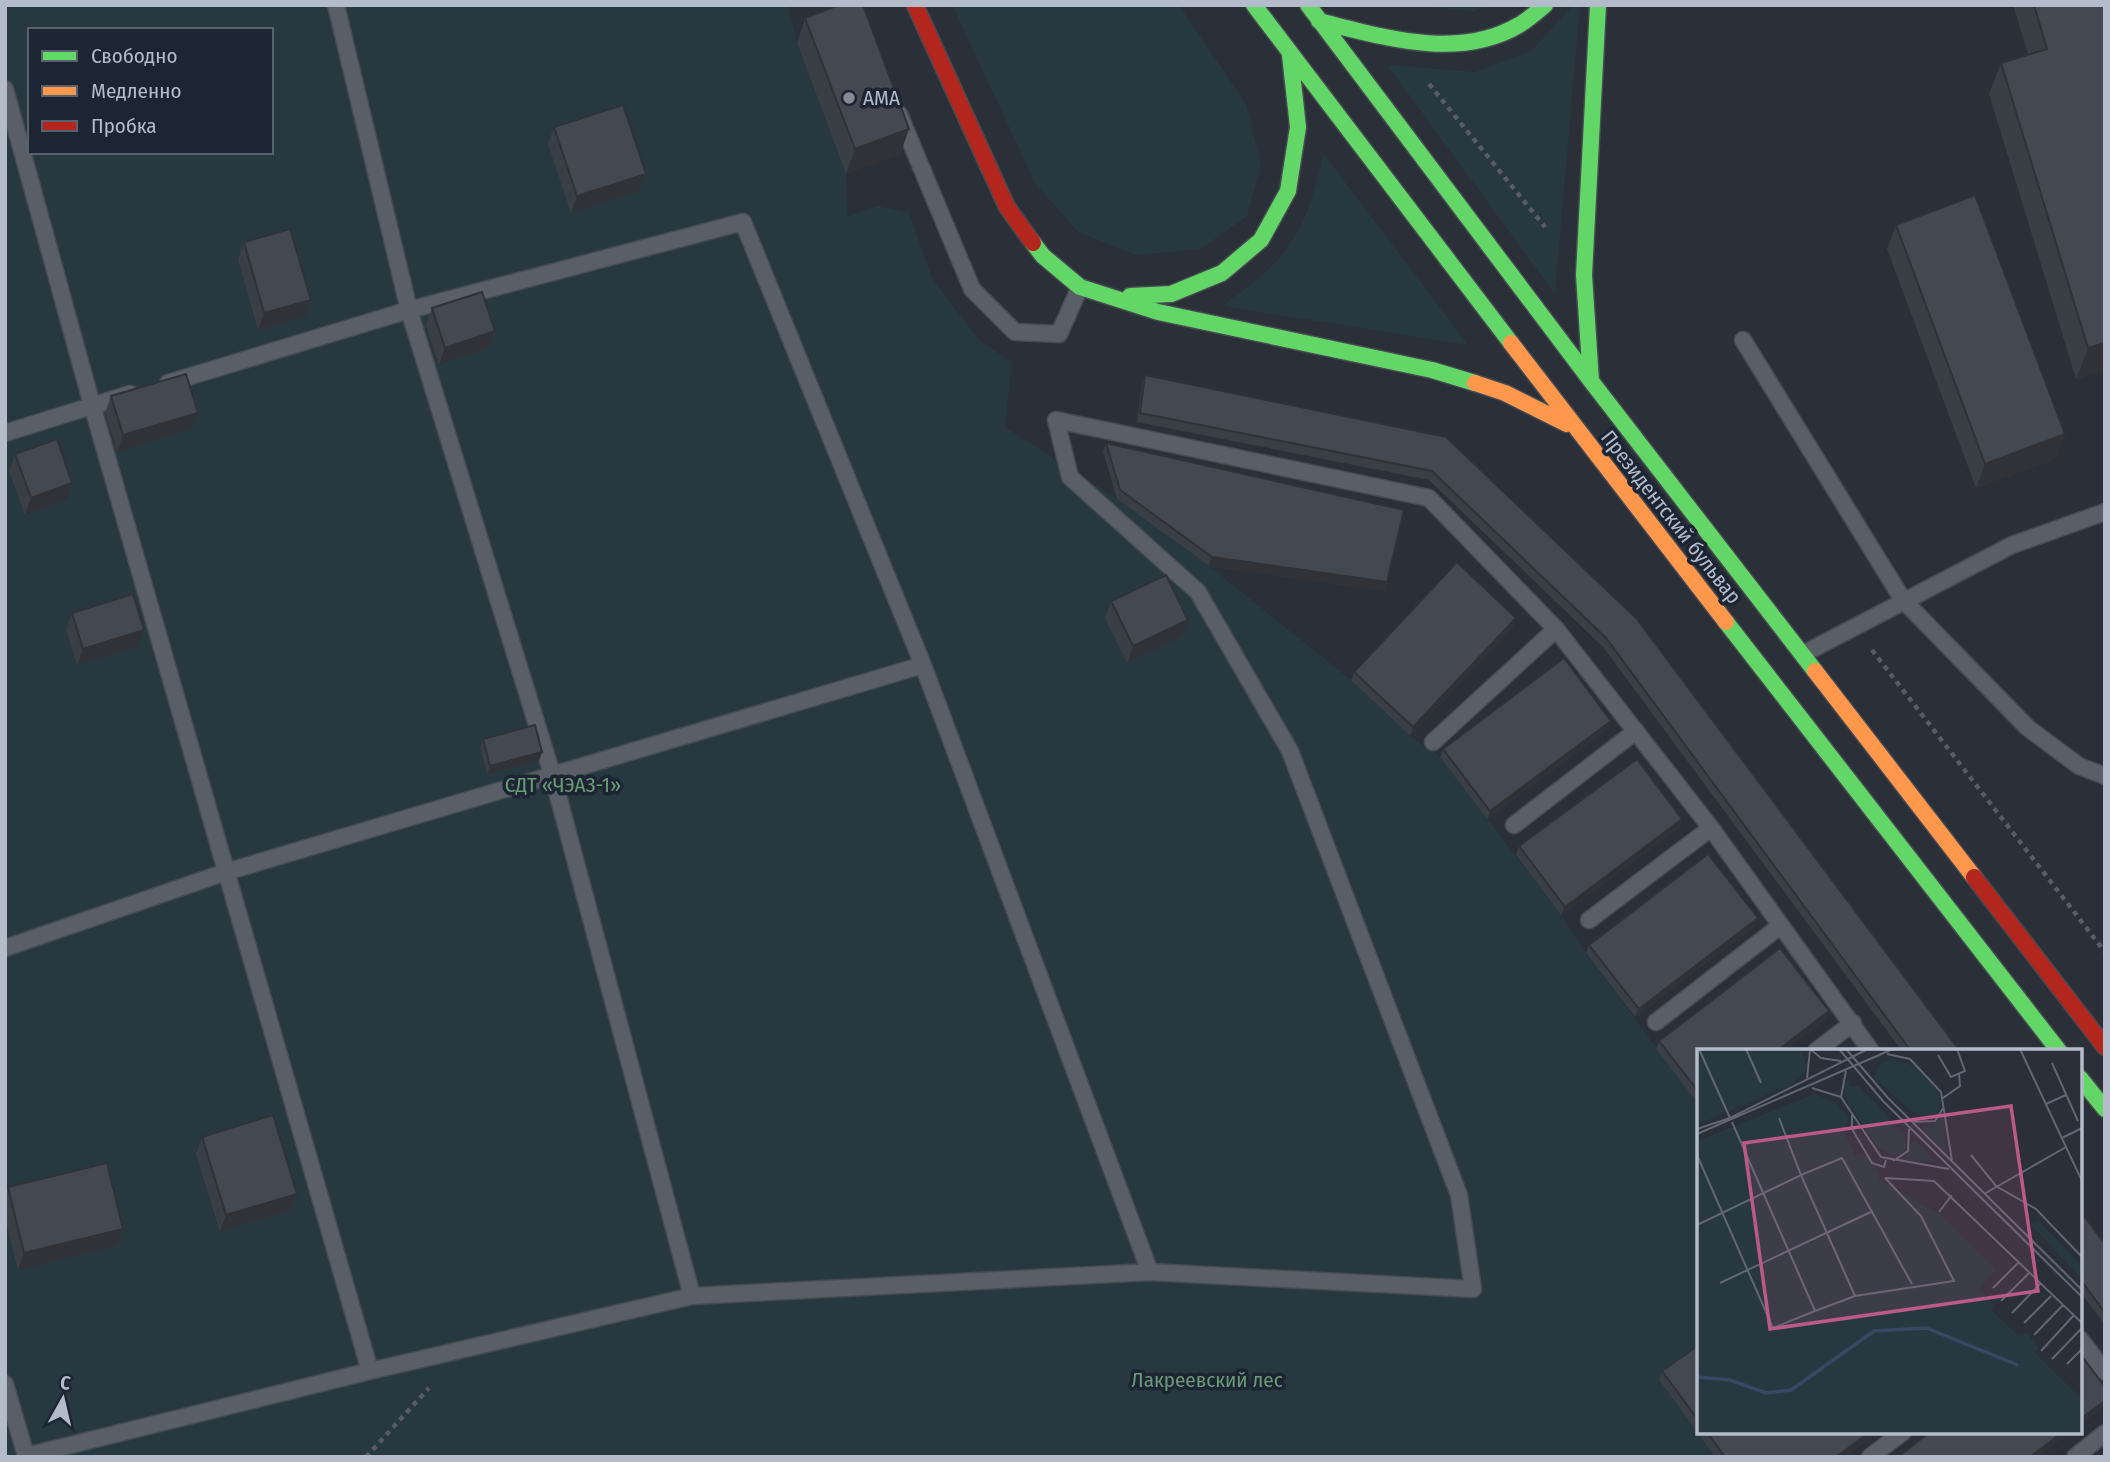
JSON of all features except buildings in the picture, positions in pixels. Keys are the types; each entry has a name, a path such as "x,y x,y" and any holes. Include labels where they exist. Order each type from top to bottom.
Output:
{"main road":[{"path":"915,5 1007,207 1042,256 1080,286 1158,312 1432,370 1505,393 1575,428"},
{"name":"Президентский бульвар","path":"1254,5 1575,428 2057,1049"},
{"name":"Президентский бульвар","path":"1308,5 1591,381 2105,1046"},
{"path":"1320,21 1393,40 1455,46 1500,36 1545,5"},
{"path":"1591,381 1584,275 1598,5"},
{"path":"1108,297 1171,294 1222,273 1262,240 1287,191 1298,127 1290,55"},
{"path":"2082,1080 2105,1109"}],"lane":[{"path":"336,5 409,310 553,777 692,1296"},
{"path":"5,89 92,405 370,1371"},
{"path":"892,99 972,289 1015,331 1059,334 1080,286"},
{"path":"5,433 409,310 743,222 923,665 1150,1272"},
{"path":"1743,340 1903,600 2028,728 2079,766 2105,776"},
{"path":"5,1384 26,1456 465,1348 692,1296 1150,1272 1473,1289 1459,1195 1290,751 1198,592 1070,477 1056,420 1429,498 1556,629 1711,828 1870,1049"},
{"path":"1803,654 2012,545 2105,512"},
{"path":"1433,742 1556,629"},
{"path":"5,948 226,872 923,665"},
{"path":"1514,825 1636,731"},
{"path":"1589,920 1711,828"},
{"path":"1656,1022 1780,926"},
{"path":"1819,1049 1853,1023"},
{"path":"2082,1342 2105,1372"},
{"path":"2075,1457 2105,1433"},
{"path":"1870,1457 1900,1434"}],"path":[{"path":"1428,83 1549,232"},
{"path":"1871,649 2105,952"},
{"path":"366,1457 465,1348"}],"green space":[{"name":"СДТ «ЧЭАЗ-1»","path":"5,5 788,5 797,43 846,174 847,217 878,206 909,213 933,280 980,341 1012,362 1005,427 1117,499 1209,566 1351,680 1410,736 1440,757 1561,915 1697,1102 1697,1352 1659,1380 1715,1457 5,1457"},
{"path":"952,5 1179,5 1246,104 1261,164 1247,216 1201,249 1136,255 1078,232 1035,183"},
{"path":"1421,5 1489,5 1473,12"},
{"path":"1574,5 1580,5 1555,294 1387,65 1475,72 1531,51"},
{"path":"1323,153 1468,345 1223,306 1269,269 1290,244 1311,200"}],"traffic: fast":[{"path":"1254,5 1511,343"},
{"path":"1308,5 1591,381 1815,671"},
{"path":"1319,21 1394,39 1446,44 1496,36 1522,23 1545,5"},
{"path":"1591,381 1584,275 1598,5"},
{"path":"1130,296 1171,294 1222,273 1261,240 1288,191 1298,127 1290,55"},
{"path":"1033,243 1043,256 1080,287 1158,312 1432,370 1475,383"},
{"path":"1726,622 2057,1049"},
{"path":"2082,1080 2105,1109"}],"traffic: slow":[{"path":"1511,343 1726,622"},
{"path":"1475,383 1505,393 1567,424"},
{"path":"1815,671 1974,877"}],"traffic: jam":[{"path":"915,5 1007,207 1033,243"},
{"path":"1974,877 2105,1047"}],"place":[{"name":"АМА","path":"849,98"}],"park label":[{"name":"Лакреевский лес","path":"1207,1380"}]}
